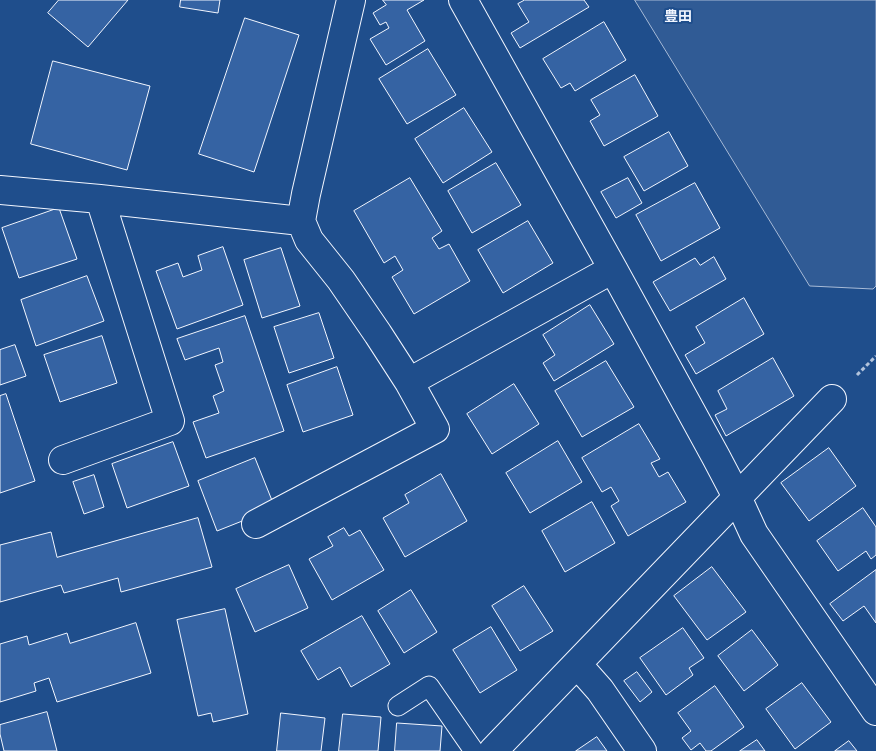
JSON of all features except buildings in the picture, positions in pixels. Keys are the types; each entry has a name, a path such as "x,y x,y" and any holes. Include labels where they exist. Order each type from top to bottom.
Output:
{"street":[{"path":"256,524 435,429 409,382 346,288 309,240 301,221 351,0"},
{"path":"463,0 613,268 737,497 754,534 876,711"},
{"path":"0,190 301,221"},
{"path":"63,460 170,421 100,199"},
{"path":"409,382 613,268"},
{"path":"493,751 832,399"},
{"path":"577,664 600,690 642,751"}],"lane":[{"path":"398,706 429,686 474,751"}],"shaded area":[{"path":"635,0 876,0 876,286 873,289 810,286"}],"district":[{"name":"豊田","path":"678,17"}]}
